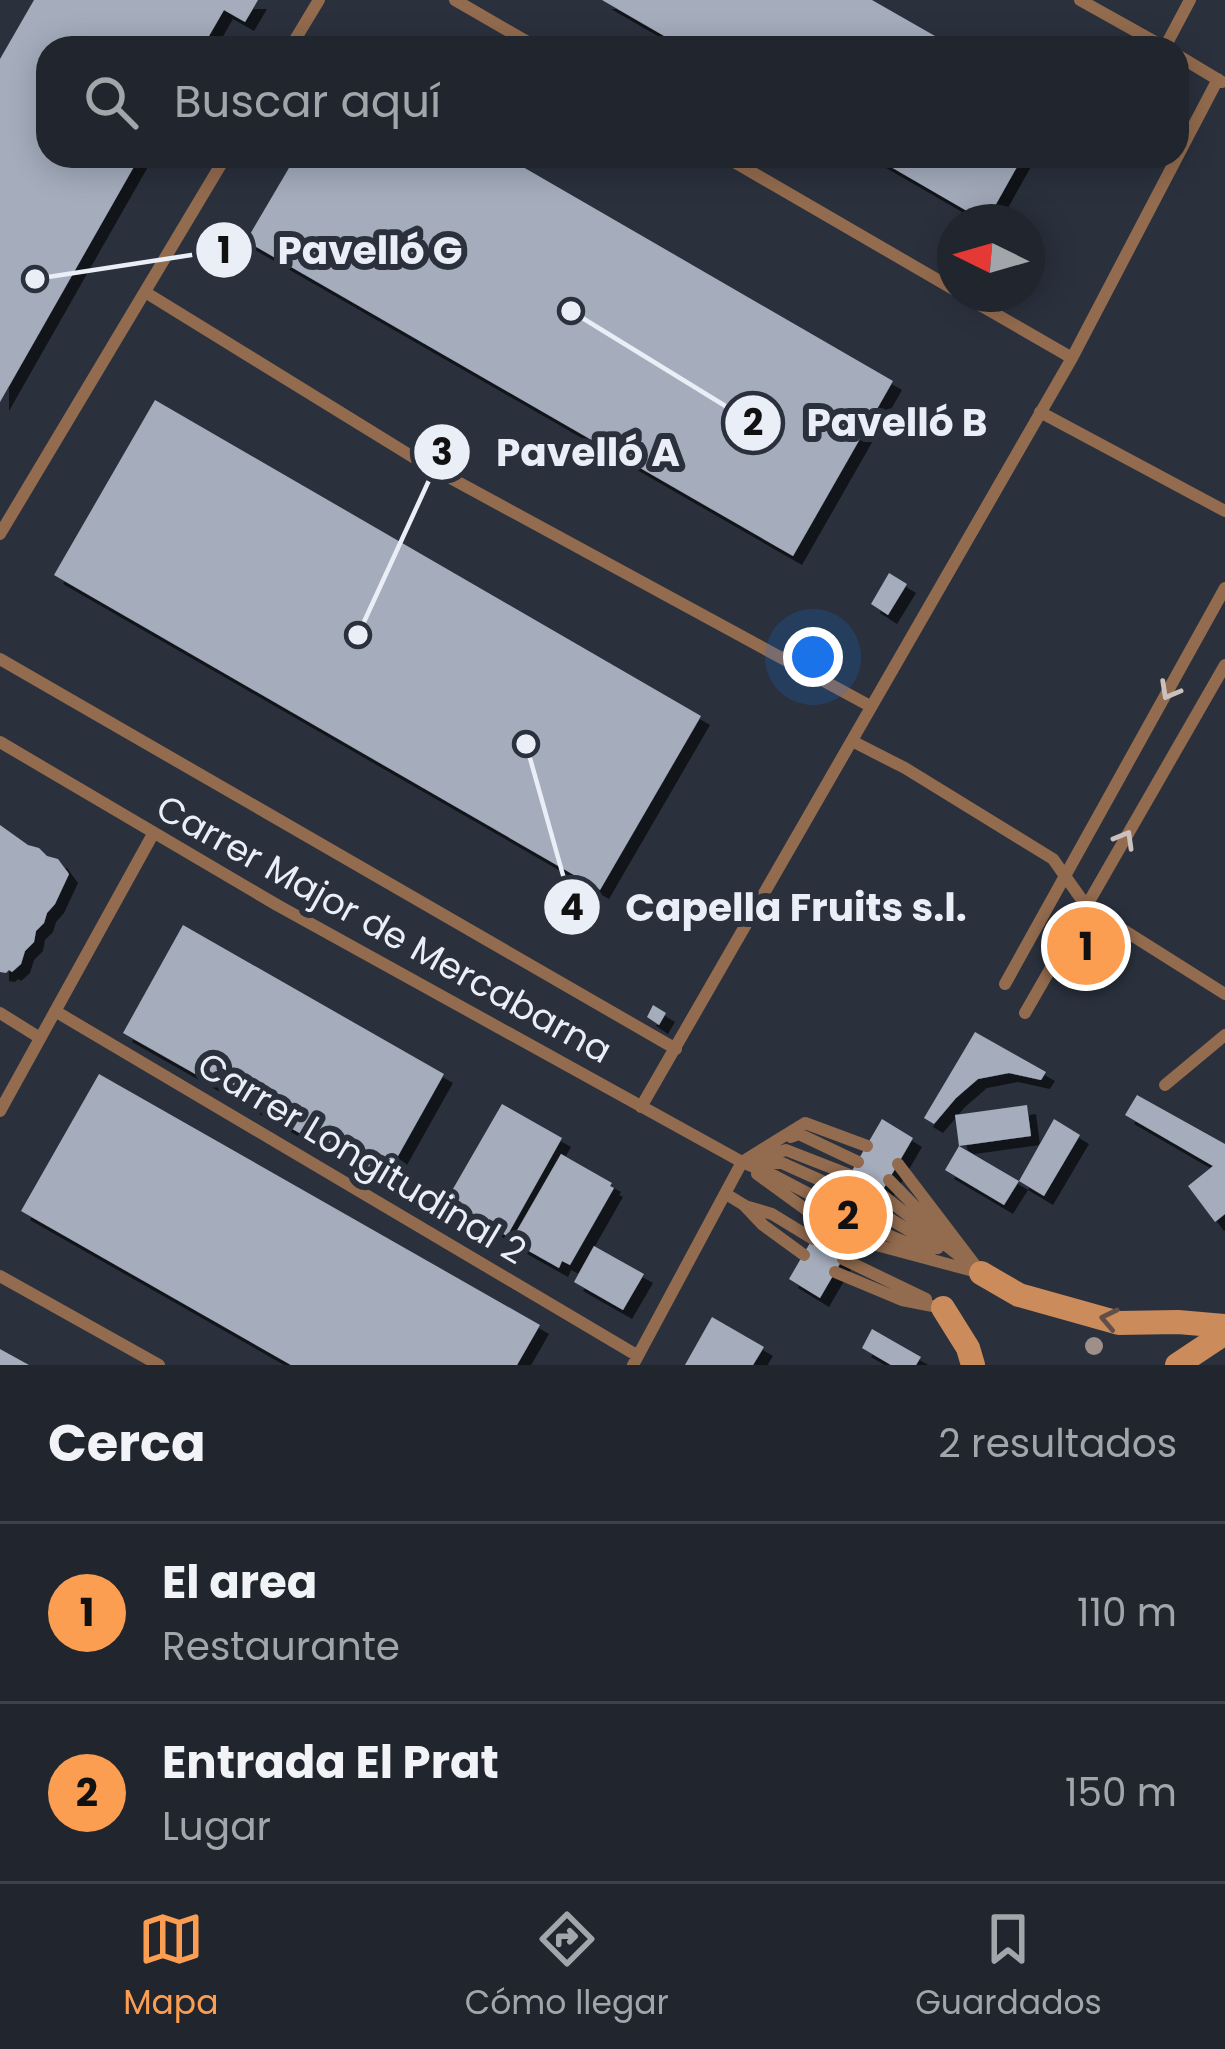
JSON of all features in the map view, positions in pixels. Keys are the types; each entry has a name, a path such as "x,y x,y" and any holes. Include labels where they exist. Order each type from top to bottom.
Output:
{"main road":[{"path":"981,1273 1019,1295 1119,1323 1178,1322 1225,1329"},
{"path":"944,1308 973,1365"},
{"path":"1177,1365 1225,1329"}],"lane":[{"path":"297,36 319,0"},
{"path":"455,0 517,36"},
{"path":"1080,0 1144,36"},
{"path":"1171,36 1190,0"},
{"path":"1189,62 1222,81 1189,142"},
{"path":"0,534 219,168"},
{"path":"745,168 937,280"},
{"path":"641,1107 1072,358 1175,168"},
{"path":"145,292 421,462 870,706"},
{"path":"993,312 1072,358"},
{"path":"1040,412 1225,511"},
{"path":"1005,985 1225,588"},
{"name":"Carrer Major de Mercabarna","path":"0,658 676,1049"},
{"path":"1025,1013 1225,665"},
{"path":"851,741 905,768 1052,859 1087,907 1225,994"},
{"name":"Carrer Major de Mercabarna","path":"0,742 153,834 742,1162"},
{"path":"0,1111 5,1090 40,1038 153,834"},
{"name":"Carrer Longitudinal 2","path":"55,1011 636,1360"},
{"path":"0,1013 40,1038"},
{"path":"1165,1085 1225,1035"},
{"path":"636,1360 742,1162 806,1124 867,1146"},
{"path":"742,1162 799,1134 858,1162"},
{"path":"742,1162 786,1150 850,1175"},
{"path":"742,1162 782,1163 842,1190"},
{"path":"742,1162 832,1206"},
{"path":"742,1162 823,1222"},
{"path":"898,1164 981,1273"},
{"path":"889,1180 981,1273"},
{"path":"726,1194 813,1239"},
{"path":"880,1194 981,1273"},
{"path":"744,1205 763,1226 804,1255"},
{"path":"872,1208 981,1273"},
{"path":"863,1225 981,1273"},
{"path":"854,1239 981,1273"},
{"path":"843,1259 944,1308"},
{"path":"835,1273 902,1300 944,1308"},
{"path":"0,1276 159,1365"}],"building":[{"path":"34,0 258,0 245,22 224,10 209,36 36,36 36,168 133,168 0,402 0,59"},
{"path":"602,0 872,0 935,36 664,36"},
{"path":"289,168 525,168 893,381 793,556 246,241"},
{"path":"893,168 1016,168 996,204 955,204"},
{"path":"155,400 701,716 600,890 54,575"},
{"path":"889,573 907,584 888,615 871,604"},
{"path":"0,825 58,859 69,874 21,964 6,973 0,972"},
{"path":"183,925 444,1074 384,1181 123,1033"},
{"path":"653,1005 666,1013 659,1025 647,1017"},
{"path":"975,1032 1046,1072 1041,1080 1009,1073 978,1079 934,1124 924,1118"},
{"path":"99,1074 540,1325 517,1365 291,1365 21,1211"},
{"path":"1137,1095 1225,1144 1225,1214 1215,1222 1188,1186 1213,1166 1125,1115"},
{"path":"502,1104 562,1138 507,1236 446,1201"},
{"path":"1027,1105 1031,1136 959,1146 955,1115"},
{"path":"882,1119 913,1138 820,1298 789,1279"},
{"path":"1054,1119 1080,1135 1044,1196 1019,1181"},
{"path":"959,1146 1019,1181 1004,1205 945,1170"},
{"path":"561,1154 614,1188 570,1265 562,1261 559,1268 511,1241"},
{"path":"594,1246 644,1274 623,1310 574,1282"},
{"path":"712,1317 764,1347 753,1365 685,1365"},
{"path":"872,1329 921,1357 916,1365 891,1365 862,1348"},
{"path":"0,1349 9,1354 29,1365 0,1365"}],"place":[{"name":"Pavelló G","path":"35,279"},
{"name":"Pavelló B","path":"571,311"},
{"name":"Pavelló A","path":"358,635"},
{"name":"Capella Fruits s.l.","path":"526,744"},
{"name":"El area","path":"1086,946"},
{"name":"Entrada El Prat","path":"848,1215"}]}
